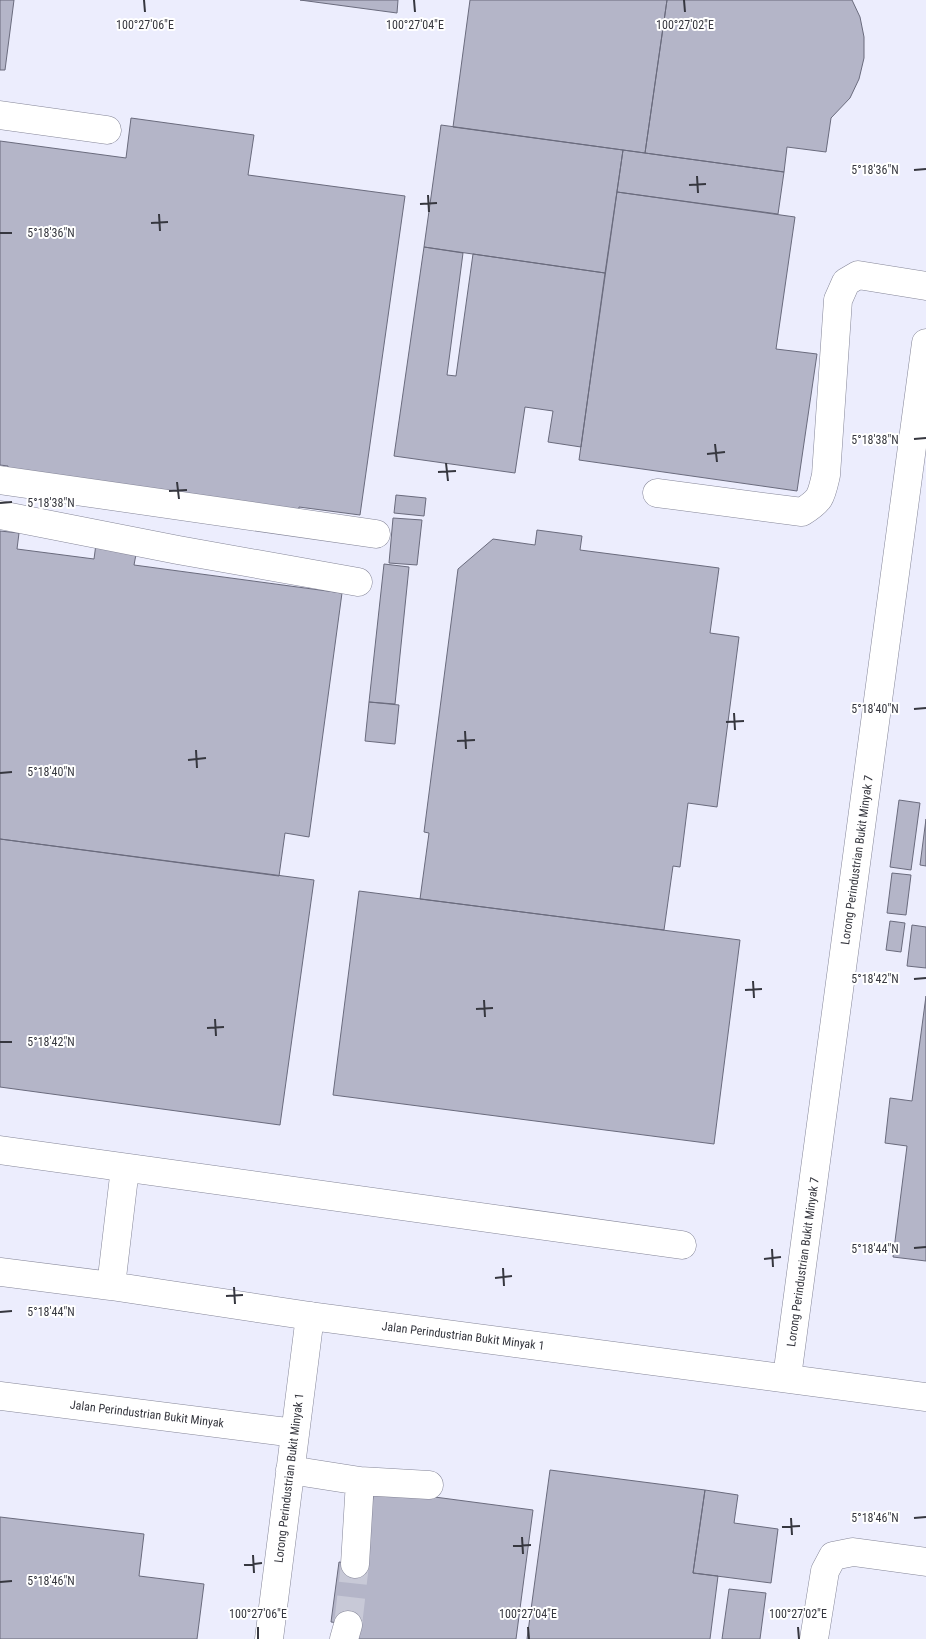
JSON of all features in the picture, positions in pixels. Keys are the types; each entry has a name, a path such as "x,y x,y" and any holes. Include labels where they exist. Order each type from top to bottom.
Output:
{"street":[{"path":"0,115 107,130"},
{"path":"657,493 802,512 817,502 822,493 826,475 838,300 846,282 858,275 926,286"},
{"name":"Lorong Perindustrian Bukit Minyak 7","path":"787,1377 926,343"},
{"path":"0,480 376,534"},
{"path":"0,514 178,550 358,582"},
{"path":"0,1150 682,1245"},
{"path":"111,1286 125,1168"},
{"name":"Jalan Perindustrian Bukit Minyak 1","path":"0,1272 111,1286 310,1316 787,1377 926,1397"},
{"name":"Lorong Perindustrian Bukit Minyak 1","path":"269,1639 310,1316"},
{"name":"Jalan Perindustrian Bukit Minyak","path":"0,1396 295,1433"},
{"path":"290,1470 360,1481 429,1485"},
{"path":"355,1564 360,1481"},
{"path":"814,1639 825,1571 833,1556 852,1552 926,1562"}],"building":[{"path":"0,0 14,0 5,70 0,70"},
{"path":"300,0 398,0 397,13"},
{"path":"470,0 667,0 645,153 453,127"},
{"path":"667,0 852,0 860,17 864,37 864,58 859,79 850,98 831,118 826,152 787,147 784,172 645,153"},
{"path":"131,118 254,135 248,175 405,196 360,515 299,507 298,515 7,475 8,466 0,465 0,141 126,158"},
{"path":"441,125 623,150 605,273 424,247"},
{"path":"623,150 784,172 778,214 617,192"},
{"path":"617,192 795,217 776,349 817,354 797,491 579,460"},
{"path":"424,247 463,253 447,375 456,376 473,254 605,273 581,447 548,442 553,411 525,407 515,473 394,456"},
{"path":"396,495 426,498 424,516 394,513"},
{"path":"393,518 422,520 417,565 389,563"},
{"path":"537,530 582,536 580,550 719,568 710,633 739,637 717,807 688,803 680,867 673,866 664,930 420,899 429,833 424,832 458,569 493,539 535,545"},
{"path":"0,531 19,533 17,549 94,559 96,544 137,549 134,565 342,593 309,837 285,833 279,876 0,839"},
{"path":"384,564 409,567 395,704 369,702"},
{"path":"369,702 399,705 395,744 365,741"},
{"path":"899,800 920,803 911,870 890,867"},
{"path":"926,819 926,866 920,865"},
{"path":"0,839 314,880 280,1125 0,1087"},
{"path":"892,873 911,875 906,915 887,913"},
{"path":"359,891 740,940 714,1144 333,1095"},
{"path":"890,921 905,923 901,952 886,950"},
{"path":"912,925 926,927 926,968 907,966"},
{"path":"926,996 926,1261 893,1257 907,1146 885,1143 890,1098 912,1101"},
{"path":"550,1470 705,1490 693,1573 718,1576 710,1639 527,1639"},
{"path":"374,1489 533,1510 516,1639 354,1639 356,1625 331,1622 339,1562 364,1565"},
{"path":"705,1490 738,1495 734,1523 778,1529 771,1583 693,1573"},
{"path":"0,1517 144,1534 139,1576 204,1584 197,1639 0,1639"},
{"path":"729,1589 766,1593 760,1639 722,1639"}],"tunnel":[{"path":"348,1625 355,1564"}]}
